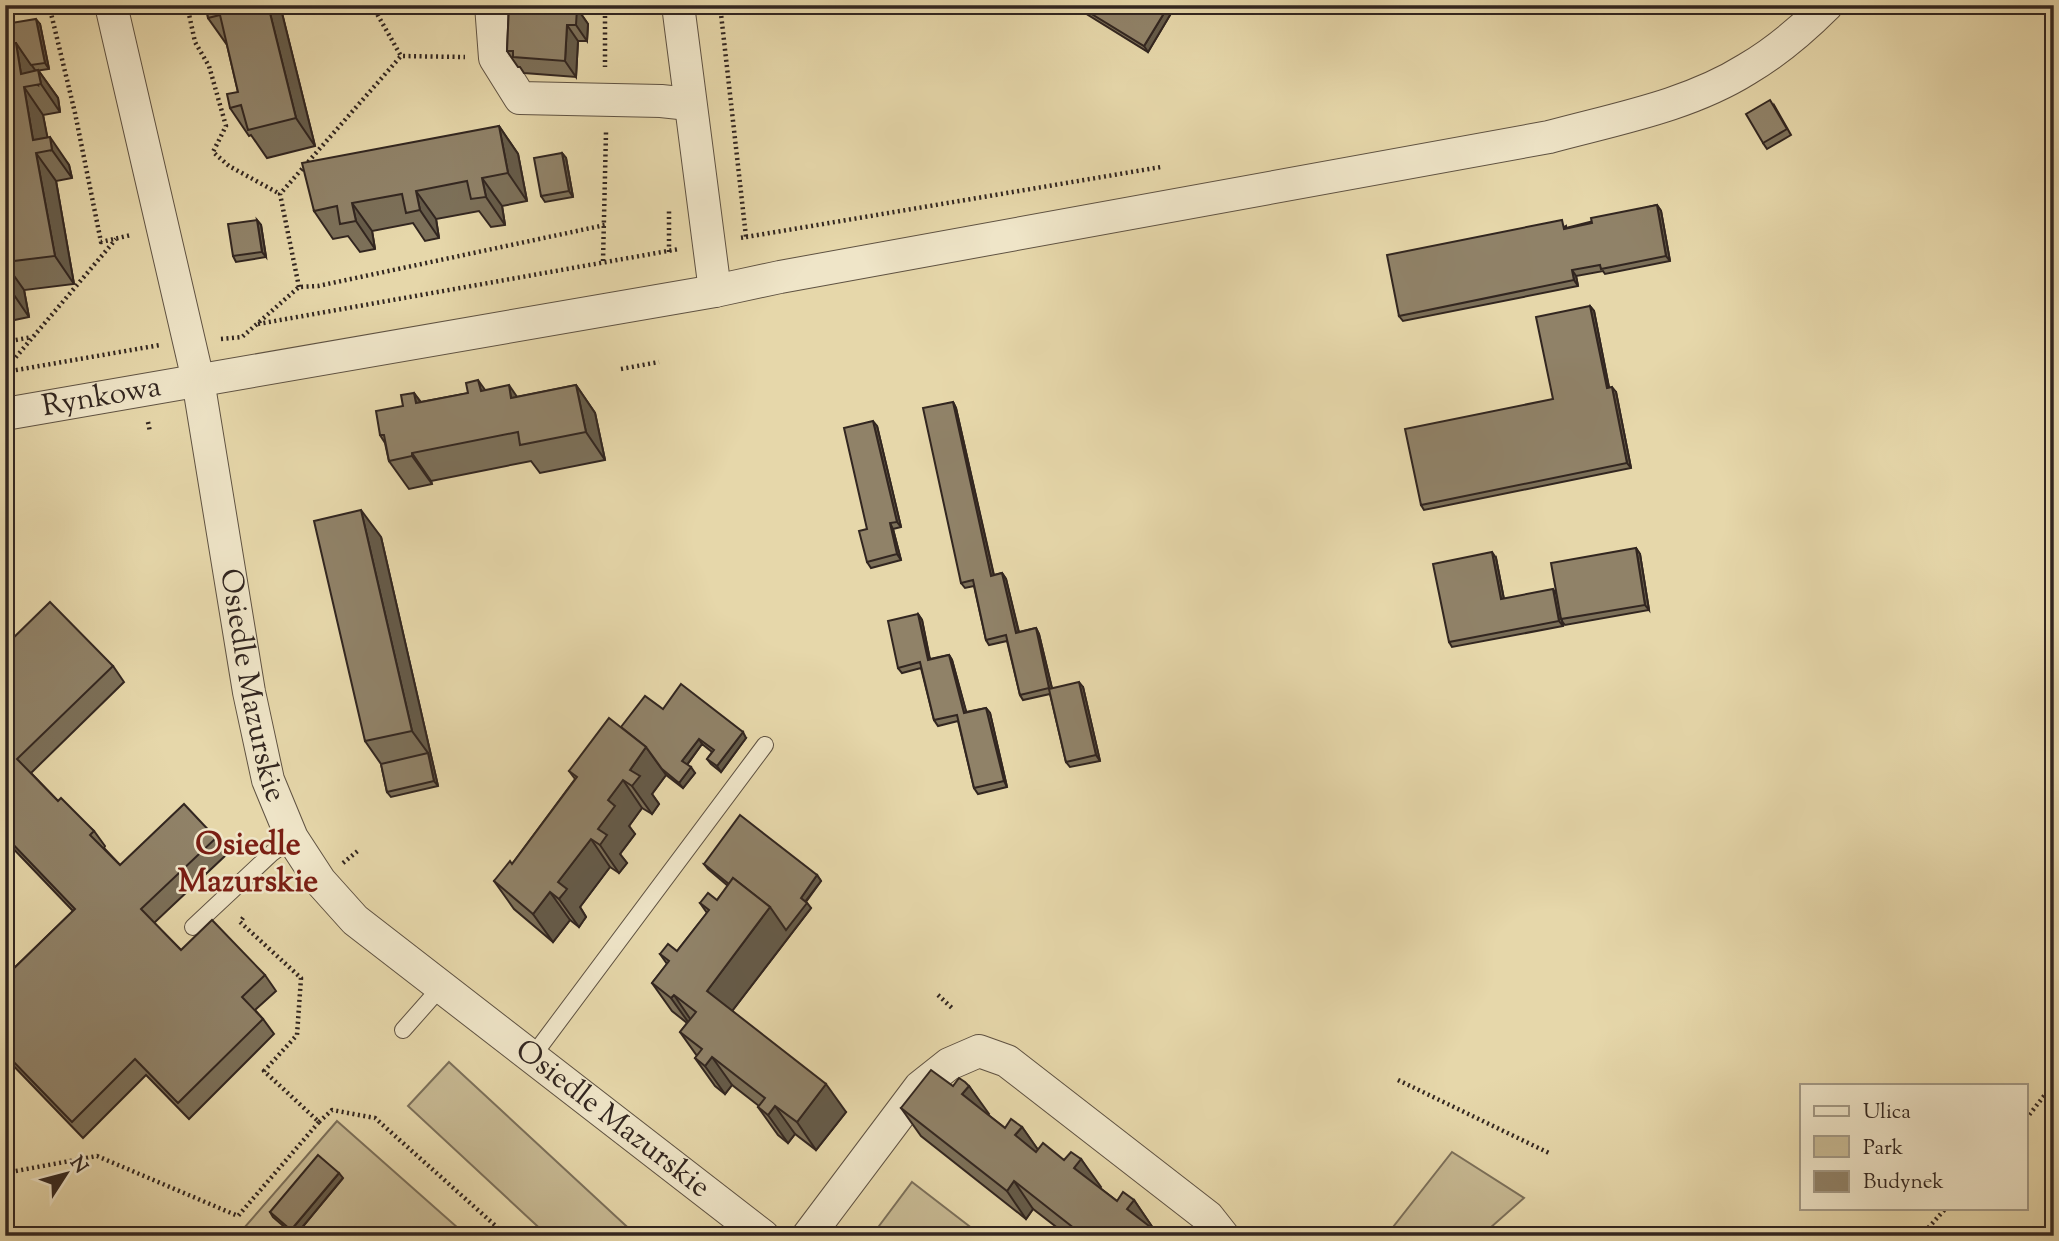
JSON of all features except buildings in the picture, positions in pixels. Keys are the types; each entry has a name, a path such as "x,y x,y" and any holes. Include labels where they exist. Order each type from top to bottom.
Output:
{"street":[{"name":"Osiedle Mazurskie","path":"111,5 198,380 249,692 268,780 292,838 320,881 355,920 763,1236"},
{"path":"491,5 495,58 520,98 690,104"},
{"path":"678,5 715,291"},
{"name":"Rynkowa","path":"5,414 715,291 780,276 1549,137 1657,108 1746,70 1807,25 1827,5"},
{"path":"808,1236 920,1087 949,1064 979,1051 1007,1061 1208,1217 1223,1236"}],"lane":[{"path":"532,1057 765,745"},
{"path":"193,927 272,853 292,838"},
{"path":"403,1030 442,987"}],"path":[{"path":"5,10 26,5"},
{"path":"49,5 75,113 101,243 131,235"},
{"path":"187,5 195,42 209,66 226,126 213,152 229,166 280,194 299,287 318,286 605,225"},
{"path":"372,5 401,56"},
{"path":"280,194 401,56 495,58"},
{"path":"746,237 1161,167"},
{"path":"5,370 117,239"},
{"path":"258,324 603,261"},
{"path":"5,342 33,337"},
{"path":"621,369 659,362"},
{"path":"246,913 240,922 301,978 297,1035 264,1071 319,1122"},
{"path":"937,995 952,1008"},
{"path":"1398,1080 1551,1154"},
{"path":"2028,1116 2054,1083"},
{"path":"5,1173 97,1156 238,1216 332,1110 375,1118 507,1236"},
{"path":"1921,1236 1943,1210"}],"green space":[{"path":"449,1062 637,1236 548,1236 408,1106"},
{"path":"337,1121 467,1236 237,1236"},
{"path":"1452,1152 1524,1198 1481,1236 1386,1236"},
{"path":"912,1182 982,1236 890,1236 879,1226"}],"district":[{"name":"Osiedle Mazurskie","path":"248,864"}]}
